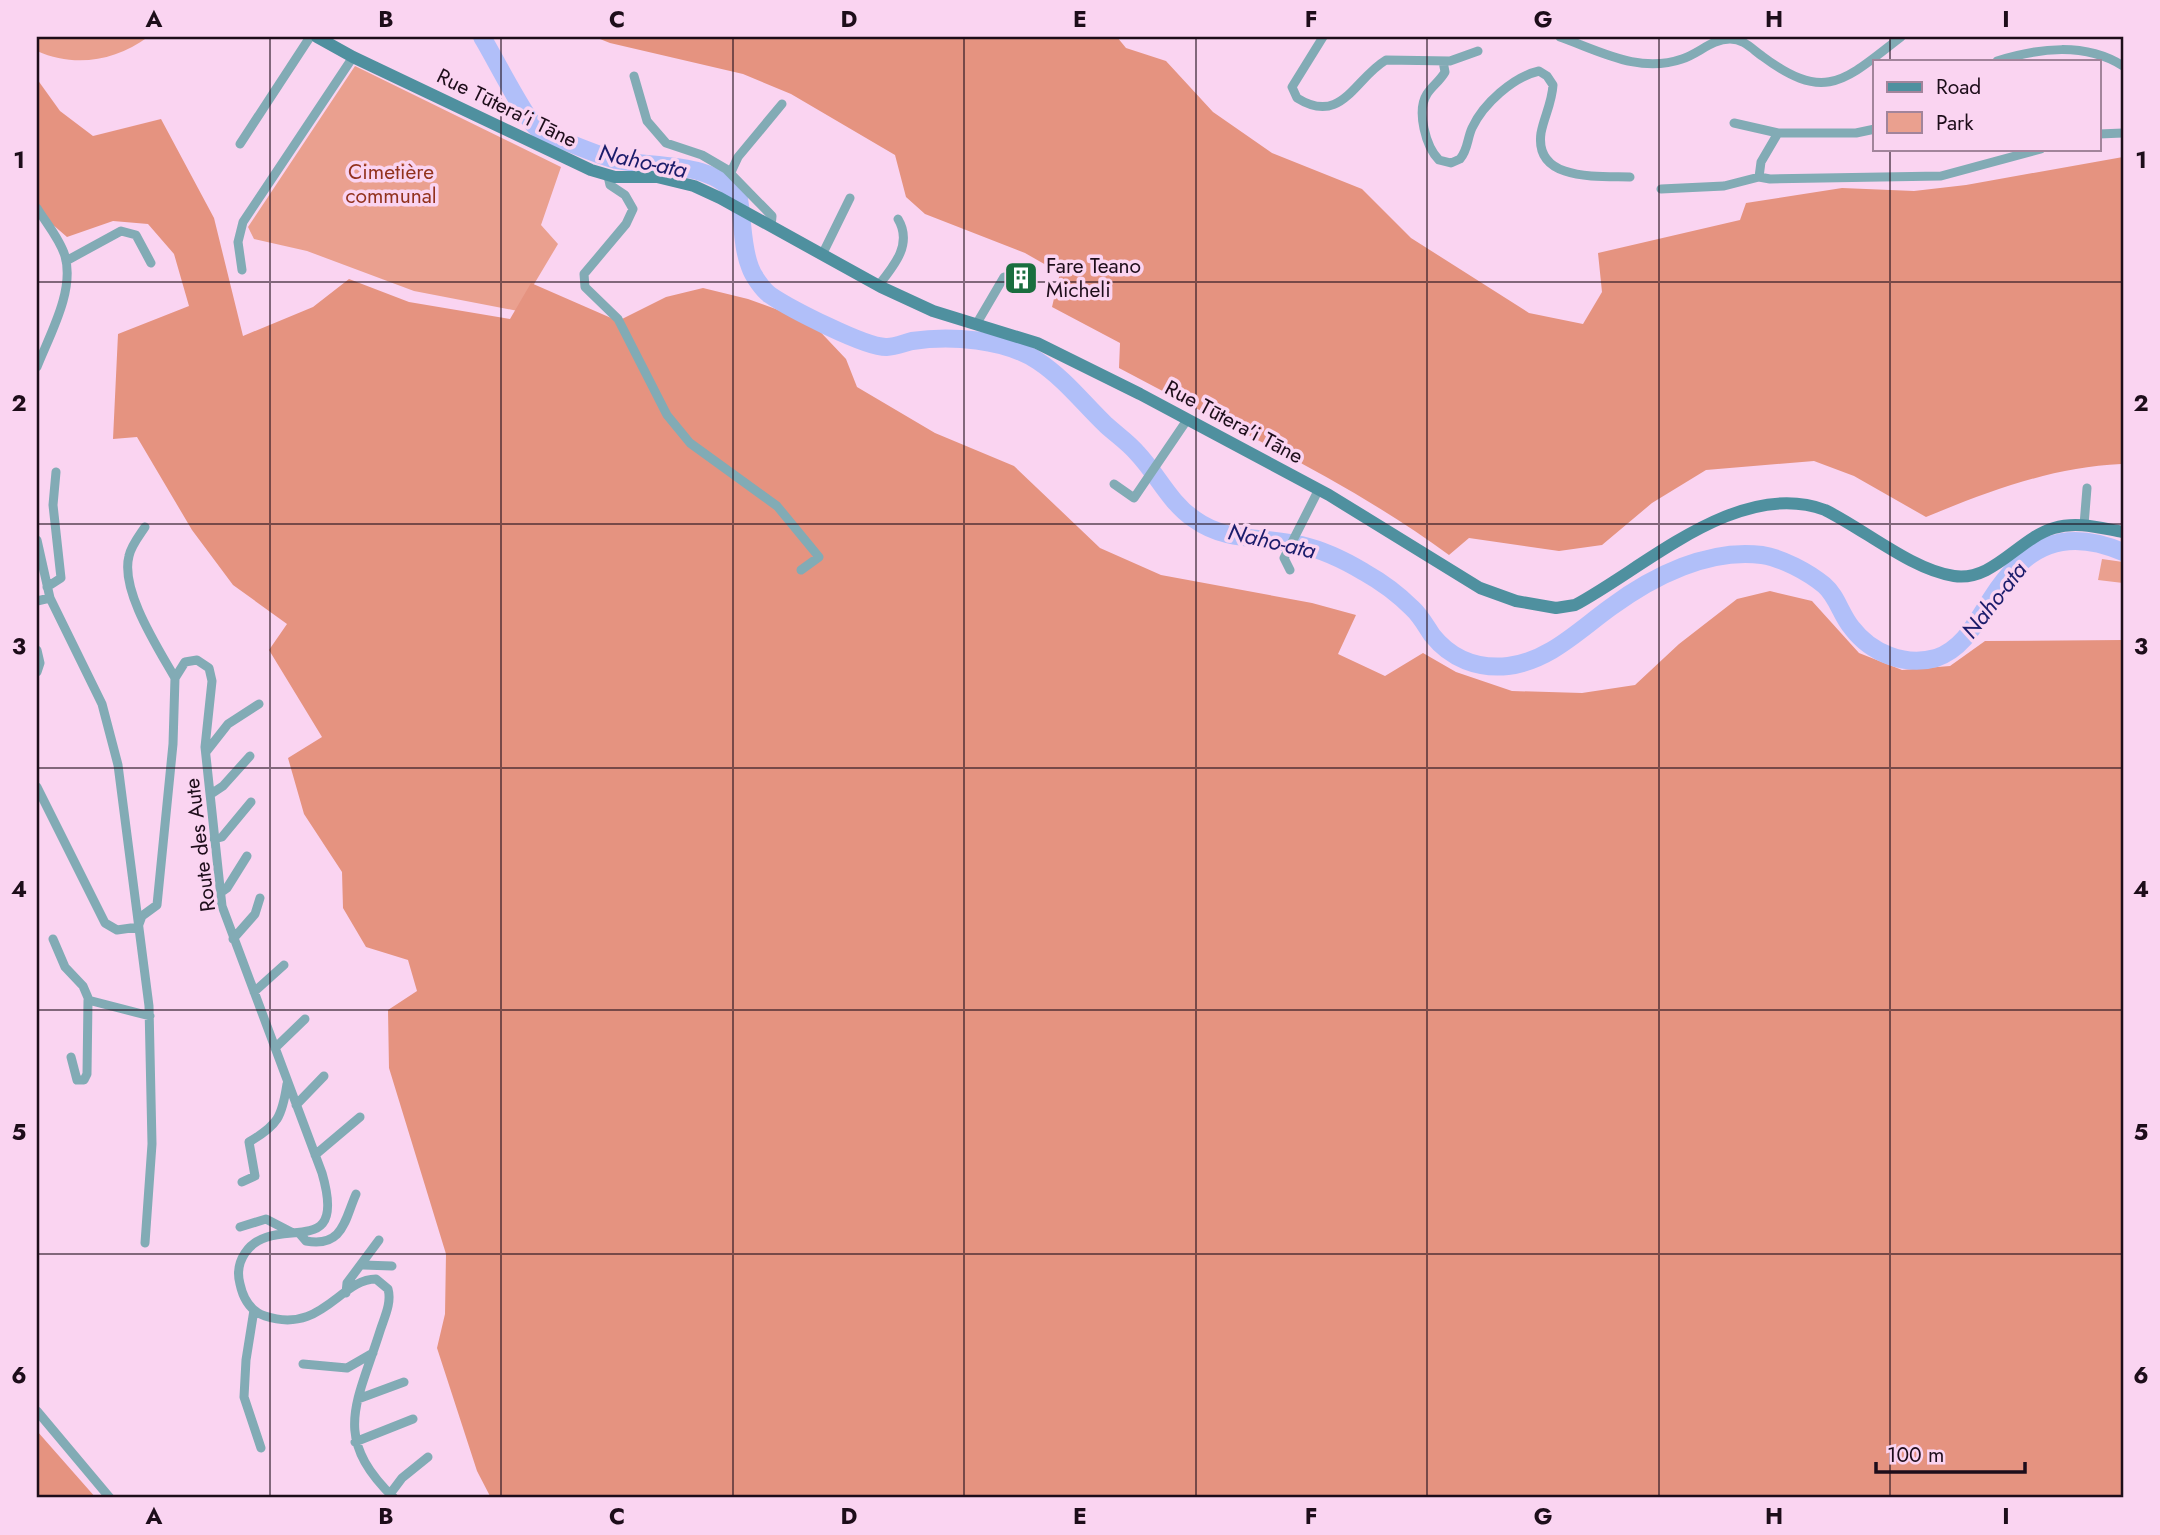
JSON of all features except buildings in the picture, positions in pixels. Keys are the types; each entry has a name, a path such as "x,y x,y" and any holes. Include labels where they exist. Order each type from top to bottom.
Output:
{"street":[{"path":"240,144 310,37"},
{"name":"Rue Tūtera'i Tāne","path":"317,37 353,57 608,176 657,177 694,186 878,286 933,311 1037,343 1319,489 1480,588 1516,601 1556,608 1575,605 1709,523 1769,504 1811,505 1825,510 1919,563 1956,577 1978,574 2035,536 2054,528 2084,525 2123,532"},
{"path":"1323,37 1292,87 1297,98 1315,106 1338,104 1386,60 1443,61 1478,51"},
{"path":"1560,37 1628,62 1650,66 1686,58 1719,40 1732,38 1744,41 1800,81 1827,82 1855,71 1901,37"},
{"path":"2003,60 2069,49 2091,51 2123,66"},
{"path":"242,270 238,242 243,222 353,57"},
{"path":"1443,61 1445,72 1427,94 1422,108 1429,142 1439,160 1451,163 1460,159 1473,127 1484,110 1513,85 1539,71 1547,76 1553,85 1541,138 1546,161 1559,170 1583,175 1630,177"},
{"path":"634,76 647,121 666,143 702,155 731,172 772,216 771,227"},
{"path":"731,172 738,157 782,104"},
{"path":"1734,123 1778,133 1856,133 1873,129"},
{"path":"1759,177 1761,162 1778,133"},
{"path":"2100,134 2123,133"},
{"path":"1661,189 1724,186 1759,177 1941,176 2037,150"},
{"path":"608,176 610,185 625,195 633,209 626,223 584,274 584,288 618,320 667,415 690,443 777,506 793,529 818,552 820,557 813,565 801,570"},
{"path":"822,254 850,198"},
{"path":"37,208 66,261 62,299 37,367"},
{"path":"878,286 901,251 904,230 898,219"},
{"path":"66,261 121,231 136,235 151,263"},
{"path":"977,323 1004,277"},
{"path":"1114,484 1134,498 1187,419"},
{"path":"47,587 61,578 53,505 56,472"},
{"path":"2084,525 2087,488"},
{"path":"1290,570 1284,558 1319,489"},
{"path":"145,527 129,553 127,572 132,593 175,678"},
{"path":"37,540 50,598 110,726 121,789 150,1016 152,1144 145,1243"},
{"path":"37,601 50,598"},
{"path":"37,650 40,663 37,672"},
{"name":"Route des Aute","path":"138,927 142,916 158,905 173,744 175,678 180,667 191,660 205,663 212,681 205,728 220,893 233,939 315,1155 327,1191 329,1208 320,1225 298,1234 259,1240 242,1258 239,1281 243,1295 254,1310"},
{"path":"206,752 228,724 259,704"},
{"path":"211,794 223,786 250,755"},
{"path":"37,787 105,923 117,930 138,927"},
{"path":"214,839 222,837 251,802"},
{"path":"220,893 227,888 247,856"},
{"path":"233,939 255,914 260,898"},
{"path":"53,939 65,967 83,986 89,1000 87,1074 84,1080 78,1080 71,1058"},
{"path":"254,992 284,965"},
{"path":"89,1000 150,1016"},
{"path":"275,1048 305,1019"},
{"path":"296,1105 324,1076"},
{"path":"242,1182 255,1176 249,1142 273,1126 280,1117 288,1082"},
{"path":"315,1155 360,1118"},
{"path":"240,1227 266,1219 314,1243 334,1237 349,1220 356,1194"},
{"path":"346,1293 347,1283 379,1240"},
{"path":"363,1265 392,1266"},
{"path":"261,1448 244,1397 246,1360 254,1310 272,1318 296,1319 332,1305 370,1279 383,1282 388,1289 386,1313 358,1399 353,1424 355,1442 373,1476 392,1496 402,1478 428,1457"},
{"path":"303,1364 347,1368 373,1353"},
{"path":"358,1399 404,1382"},
{"path":"37,1411 110,1498"},
{"path":"355,1442 414,1419"}],"green space":[{"path":"37,37 148,37 122,52 80,60 37,51"},
{"name":"Cimetière communal","path":"355,66 561,167 541,225 558,244 518,311 414,291 307,251 254,239 248,227"},
{"path":"2102,559 2123,562 2123,583 2098,580"}],"shaded area":[{"path":"595,37 1117,37 1126,48 1166,61 1213,112 1272,153 1362,189 1411,238 1529,313 1583,324 1602,292 1598,253 1740,220 1746,203 1842,188 1914,191 1966,185 2123,157 2123,461 2121,464 2046,475 1973,498 1926,517 1854,476 1814,461 1706,470 1652,503 1602,545 1559,551 1469,538 1449,555 1329,478 1119,368 1120,343 1052,307 1060,273 1025,253 925,214 906,197 895,155 791,94 743,74 610,43"},
{"path":"37,79 60,111 93,136 161,119 214,218 243,336 313,307 349,279 409,302 510,319 531,283 618,321 666,297 703,288 748,299 811,322 846,359 857,387 935,433 1014,466 1100,548 1161,575 1312,603 1356,615 1338,654 1385,676 1423,653 1456,672 1512,691 1582,693 1635,685 1679,644 1737,599 1770,591 1812,601 1859,653 1902,670 1950,666 1985,641 2123,640 2123,1498 491,1498 477,1471 437,1348 445,1314 446,1254 389,1068 388,1010 417,991 408,960 366,947 343,908 342,872 304,814 288,758 322,737 269,650 287,624 233,585 192,530 137,437 113,439 118,334 189,306 174,254 148,224 113,221 67,237 37,211"},
{"path":"37,1431 96,1498 37,1498"}],"waterway":[{"name":"Naho-ata","path":"482,37 517,100 537,128 616,160 683,168 700,172 728,186 739,199 750,267 758,282 770,295 828,326 877,346 890,347 912,341 943,338 994,343 1025,354 1057,376 1131,446 1171,497 1194,519 1219,532 1301,545 1349,563 1401,598 1415,611 1439,643 1466,661 1497,667 1537,658 1563,643 1627,596 1663,575 1702,560 1742,554 1770,557 1803,571 1828,589 1848,623 1869,644 1890,656 1912,661 1924,660 1946,653 1963,640 2006,578 2033,553 2065,541 2083,541 2123,552"}],"place":[{"name":"Fare Teano Micheli","path":"1021,278"}]}
